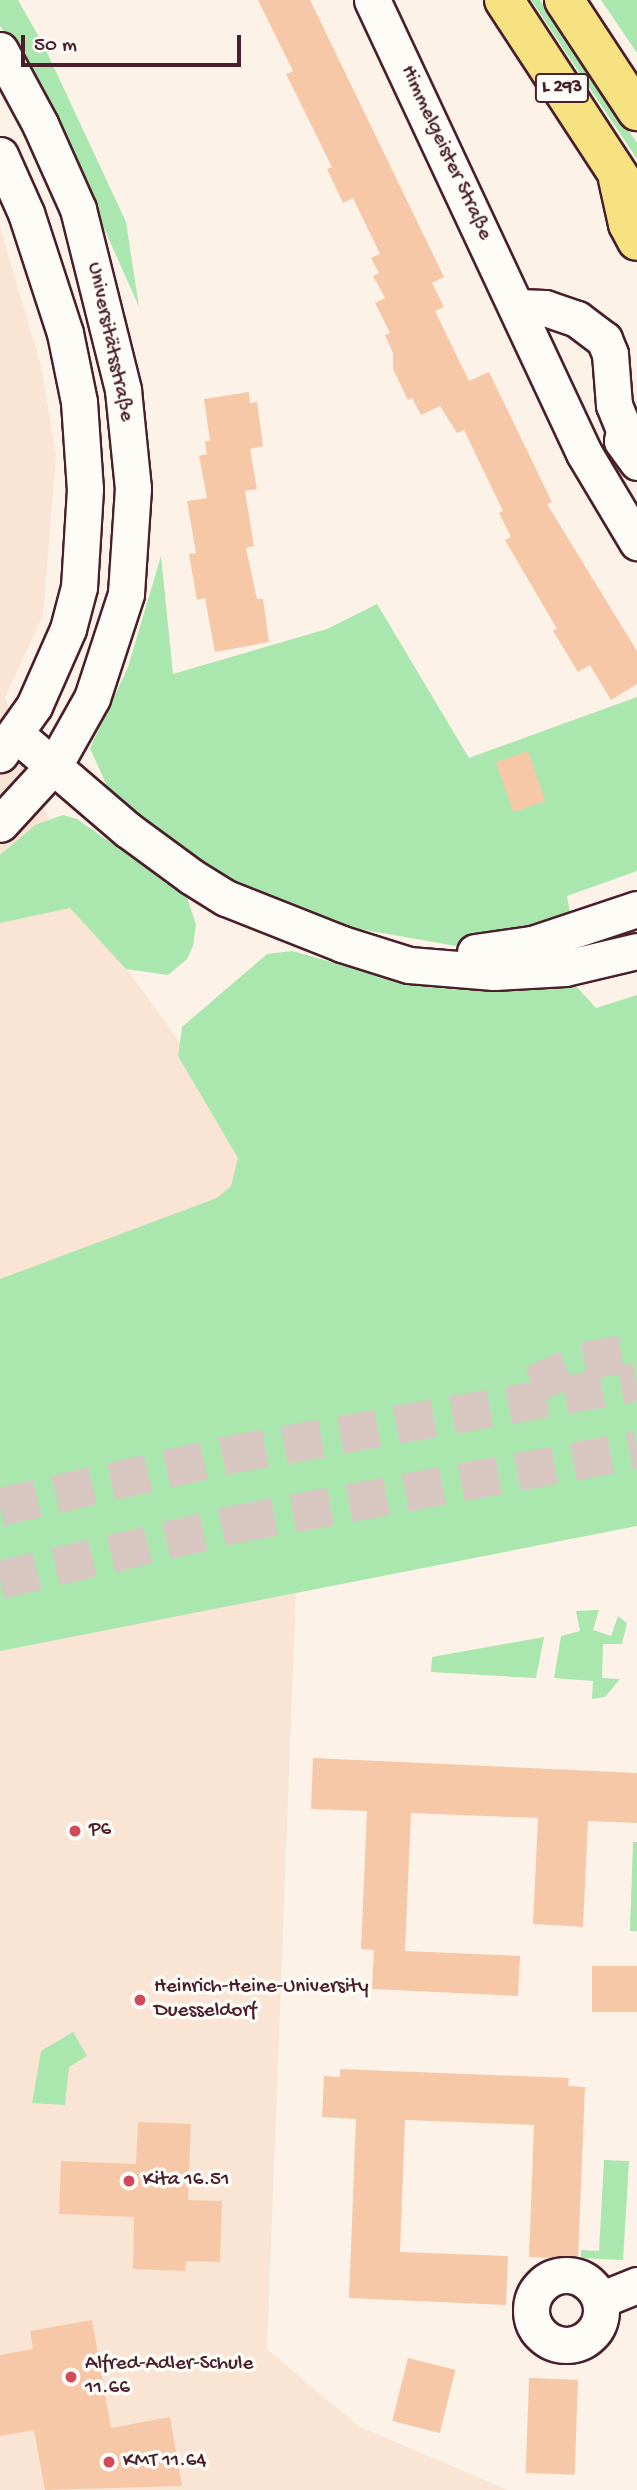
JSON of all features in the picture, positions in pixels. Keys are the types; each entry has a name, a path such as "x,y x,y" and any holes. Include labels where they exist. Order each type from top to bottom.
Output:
{"highway":[{"name":"L 293","path":"505,0 627,190"},
{"name":"L 293","path":"564,0 637,111"},
{"path":"627,190 624,214 637,241"}],"street":[{"name":"Himmelgeister Straße","path":"372,0 584,453 637,542"},
{"name":"Universitätsstraße","path":"0,50 40,124 78,209 123,390 129,435 132,540 126,594 92,698 55,764 0,824"},
{"name":"Universitätsstraße","path":"0,155 26,213 65,333 79,402 85,489 79,587 68,629 50,676 8,744 55,764 128,830 192,877 226,898 342,944 410,965 494,972 565,968 637,951"},
{"path":"517,307 545,308 578,319 599,333 610,354 614,405 630,452 611,450 584,453"},
{"path":"562,404 597,398 614,405"},
{"name":"Universitätsstraße","path":"342,944 451,954 494,951 532,944 637,909"},
{"path":"600,2300 637,2285"}],"shaded area":[{"path":"0,228 41,365 56,456 43,615 5,698 79,902 283,1187 0,1292"},
{"name":"Heinrich-Heine-University Duesseldorf","path":"296,1590 267,2349 358,2426 508,2490 0,2490 0,1651"}],"green space":[{"path":"0,0 18,0 44,46 126,222 139,307 76,165 20,52 0,26"},
{"path":"531,0 540,0 637,143 637,159"},
{"path":"601,0 637,0 637,53"},
{"path":"161,556 173,674 327,629 377,604 469,758 637,697 637,871 567,896 571,918 462,947 342,926 234,880 186,850 110,793 90,748 128,667"},
{"path":"63,815 77,819 186,895 196,924 193,946 187,959 168,975 126,969 70,908 0,923 0,855 35,825"},
{"path":"292,951 400,981 493,989 575,985 596,1008 637,995 637,1526 0,1651 0,1279 217,1198 231,1186 238,1158 178,1056 182,1027 267,954"},
{"path":"599,1610 593,1630 611,1636 618,1616 627,1623 622,1644 603,1644 602,1678 620,1679 605,1697 592,1699 593,1681 554,1678 561,1636 580,1631 576,1611"},
{"path":"544,1637 536,1678 431,1672 432,1657"},
{"path":"633,1842 637,1842 637,1931 630,1931"},
{"path":"73,2032 87,2056 69,2067 65,2105 32,2103 41,2051"},
{"path":"604,2160 629,2161 623,2260 581,2258 581,2250 599,2251"}],"building":[{"path":"258,0 310,0 444,277 432,283 444,307 435,311 469,381 489,372 552,502 547,504 637,651 637,684 611,700 590,665 578,672 553,631 557,629 505,540 511,537 499,513 503,511 464,430 457,433 440,406 421,415 412,398 408,400 393,369 393,353 385,335 390,333 375,303 385,298 373,276 379,273 371,258 380,254 353,198 343,203 327,169 332,167 286,74 293,71"},
{"path":"249,392 250,403 257,402 263,446 250,449 257,489 245,491 254,546 246,548 257,599 263,599 269,642 215,652 205,598 197,600 189,554 196,553 187,501 207,498 199,456 207,454 205,441 210,441 204,399"},
{"path":"528,751 545,801 513,812 496,762"},
{"path":"313,1758 637,1773 637,1823 588,1821 583,1927 533,1924 538,1818 411,1813 405,1951 520,1956 518,1996 372,1989 374,1950 361,1949 367,1811 311,1809"},
{"path":"592,1966 637,1966 637,2012 592,2012"},
{"path":"340,2069 569,2078 568,2086 585,2087 578,2259 529,2257 534,2125 405,2120 400,2252 508,2256 506,2305 349,2298 356,2119 322,2117 324,2076 340,2077"},
{"path":"138,2122 191,2124 188,2200 222,2201 220,2262 186,2261 185,2271 133,2269 134,2217 59,2214 61,2161 136,2164"},
{"path":"92,2320 111,2428 170,2417 182,2486 45,2490 34,2430 0,2436 0,2355 33,2349 30,2331"},
{"path":"408,2358 456,2370 440,2433 392,2421"},
{"path":"529,2378 578,2380 575,2475 526,2473"}],"tunnel":[{"path":"533,1385 584,1361 637,1352"},
{"path":"0,1507 228,1455 637,1382"},
{"path":"0,1580 237,1524 637,1450"}],"place":[{"name":"P6","path":"75,1831"},
{"name":"Heinrich-Heine-University Duesseldorf","path":"140,2000"},
{"name":"Kita 16.51","path":"129,2181"},
{"name":"Alfred-Adler-Schule 11.66","path":"71,2377"},
{"name":"KMT 11.64","path":"109,2462"}]}
